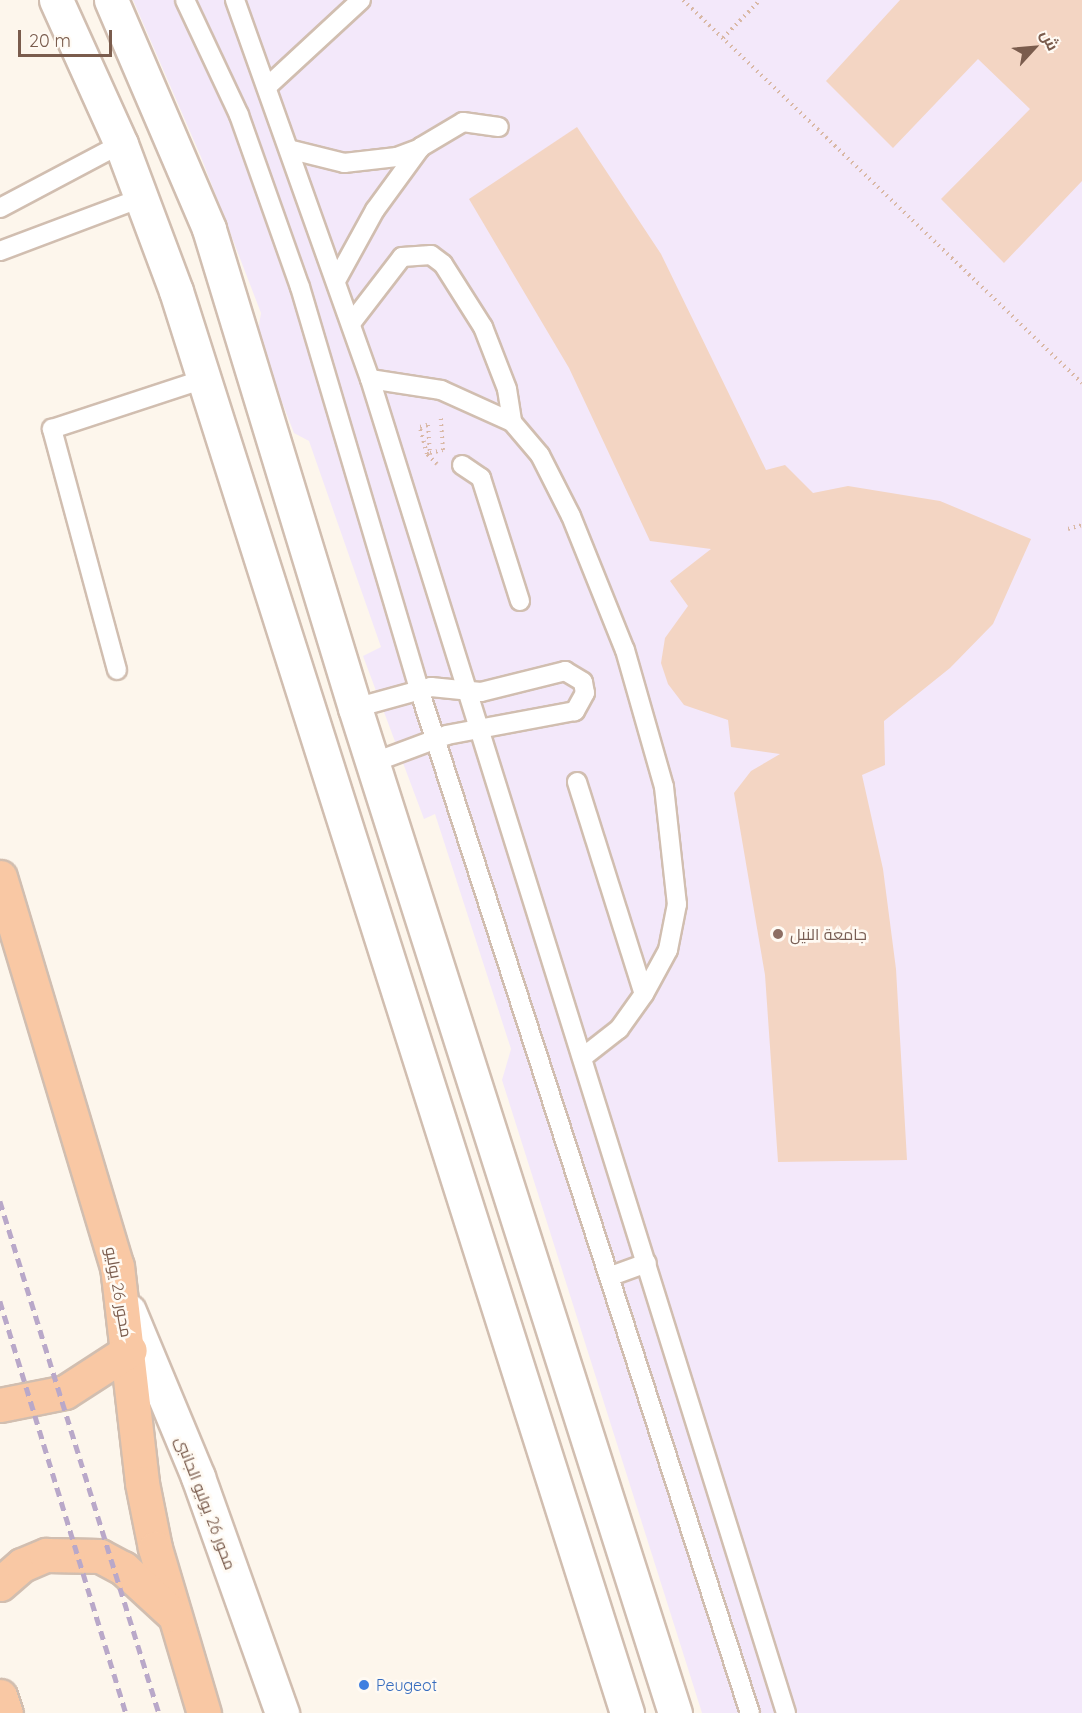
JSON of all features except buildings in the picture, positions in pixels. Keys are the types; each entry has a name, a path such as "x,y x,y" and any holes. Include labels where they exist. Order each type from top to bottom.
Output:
{"highway":[{"name":"محور 26 يوليو","path":"0,877 98,1194 122,1296 130,1350 142,1483 174,1615 204,1713"},
{"path":"0,1405 65,1392 130,1350"},
{"path":"0,1584 21,1565 46,1555 100,1556 123,1568 174,1615"},
{"path":"0,1696 6,1713"}],"street":[{"path":"56,0 121,144 204,379 627,1713"},
{"path":"111,0 209,229 372,763 675,1713"},
{"path":"312,721 355,708"},
{"path":"330,776 372,763"},
{"name":"محور 26 يوليو الجانبى","path":"122,1296 198,1477 282,1713"}],"lane":[{"path":"186,0 239,114 300,287 419,689 611,1276 750,1713"},
{"path":"235,0 269,85 370,378 786,1713"},
{"path":"269,85 361,0"},
{"path":"292,150 344,163 397,157 422,147 463,122 499,127"},
{"path":"0,208 121,144"},
{"path":"337,279 375,210 422,147"},
{"path":"0,251 141,198"},
{"path":"351,322 402,257 431,255 443,264 483,327 504,378 512,422"},
{"path":"370,378 441,390 512,422 540,455 600,582 664,787 677,904 668,950 644,994 619,1029 583,1057"},
{"path":"117,670 52,429 204,379"},
{"path":"462,465 481,478 520,602"},
{"path":"355,708 419,689 468,692 565,671 583,682 585,693 574,711 435,739 372,763"},
{"path":"577,782 644,994"},
{"path":"611,1276 646,1263"}],"path":[{"path":"683,0 1082,383"},
{"path":"723,38 760,0"},
{"path":"441,418 443,450 430,453 428,425 420,427 427,454 436,464 462,465"},
{"path":"1068,529 1082,525"}],"shaded area":[{"name":"جامعة النيل","path":"133,0 1082,0 1082,1713 702,1713 502,1080 511,1049 435,814 424,819 363,656 381,647 309,441 294,433 257,338 261,313 201,157"}],"railway":[{"path":"0,1201 159,1713"},
{"path":"0,1301 126,1713"}],"place":[{"name":"جامعة النيل","path":"778,934"},
{"name":"Peugeot","path":"364,1685"}]}
